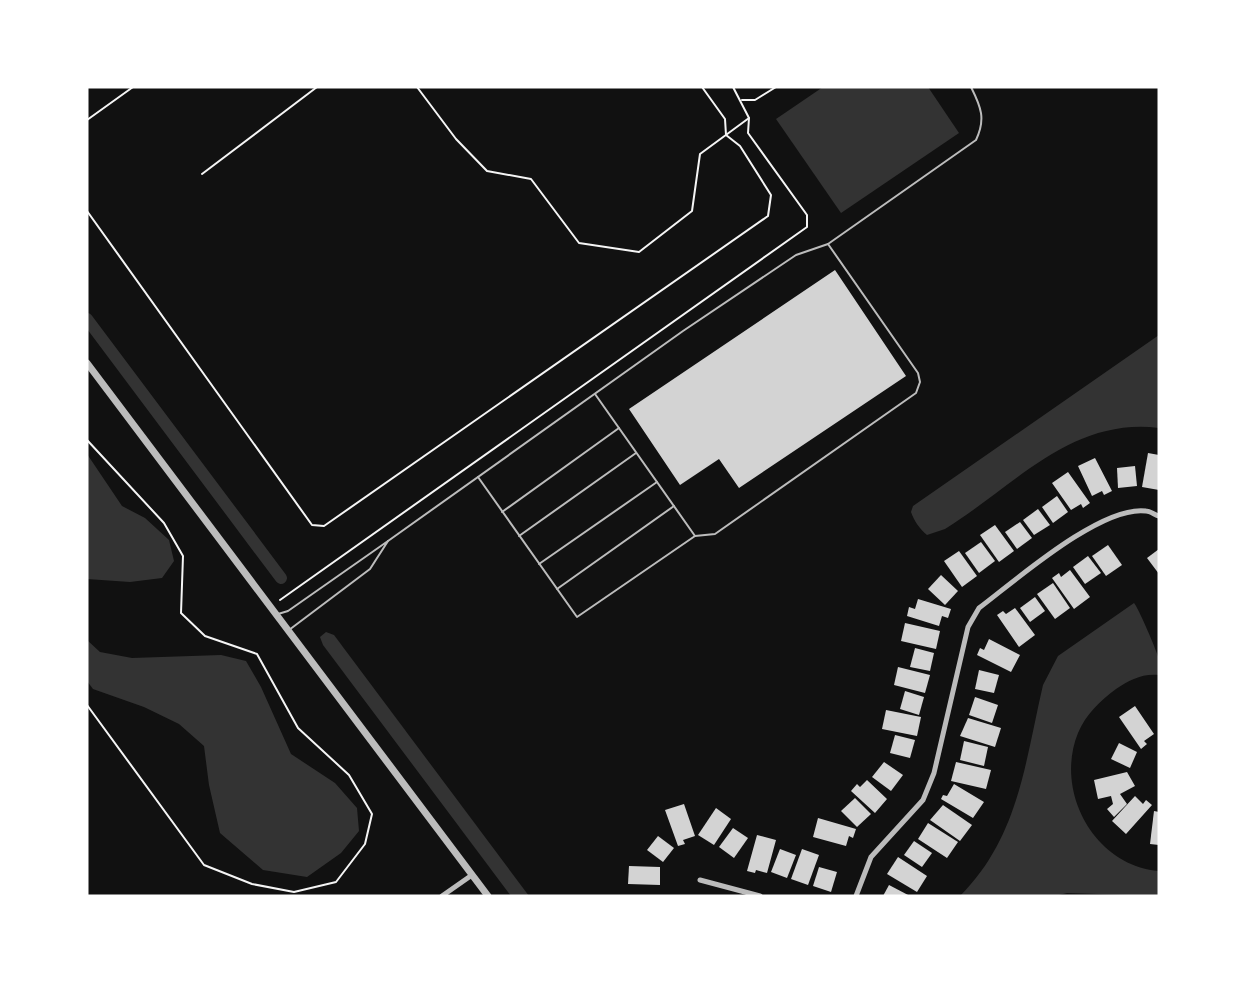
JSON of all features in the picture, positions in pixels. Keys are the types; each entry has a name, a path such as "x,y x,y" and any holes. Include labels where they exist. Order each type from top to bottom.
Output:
{"street":[{"path":"87,363 488,896"},
{"path":"856,896 871,856 923,800 934,773 968,627 979,608 1096,523 1120,515 1146,511 1159,516"},
{"path":"442,896 472,875"},
{"path":"700,880 760,896"}],"lane":[{"path":"278,614 288,611 682,331 796,255 828,244 976,140 983,126 980,105 971,87"},
{"path":"477,477 577,617 695,536 715,534 916,393 920,381 918,373 828,244"},
{"path":"595,394 695,536"},
{"path":"502,512 619,428"},
{"path":"519,536 636,453"},
{"path":"539,564 657,482"},
{"path":"557,589 674,506"},
{"path":"289,630 370,569 388,540"}],"path":[{"path":"87,120 133,87"},
{"path":"202,174 318,87"},
{"path":"417,87 456,139 487,171 531,179 579,243 639,252 692,211 700,154 749,118"},
{"path":"87,211 312,525 324,526 768,216 771,195 740,146 726,135 725,119 702,87"},
{"path":"280,600 807,227 807,215 748,133 749,118 742,100 733,87"},
{"path":"742,100 755,100 776,87"},
{"path":"87,440 164,523 183,556 182,613 206,636 257,654 298,728 349,775 372,814 365,844 336,882 294,892 252,884 204,865 87,705"}],"shaded area":[{"path":"823,87 928,87 959,133 841,213 776,119"},
{"path":"1159,335 1159,428 1127,427 1098,433 1071,444 1044,459 945,529 927,535 920,527 911,512 913,506"},
{"path":"87,454 122,506 145,518 169,540 174,561 162,578 130,582 87,579"},
{"path":"1134,603 1158,656 1159,675 1142,676 1126,683 1094,708 1078,733 1072,756 1072,779 1076,801 1099,841 1116,856 1136,866 1159,871 1159,896 1067,893 1055,896 960,896 980,873 1007,824 1024,770 1043,685 1058,656"},
{"path":"326,632 334,635 529,896 511,896 323,645 320,637"},
{"path":"87,640 100,652 132,658 221,655 246,661 261,687 291,754 335,783 357,808 359,831 341,853 307,877 263,870 220,833 209,785 204,746 179,724 144,707 93,689 87,681"}],"building":[{"path":"835,270 906,376 739,488 719,459 680,485 629,409"},
{"path":"1148,453 1159,455 1159,490 1142,487"},
{"path":"1095,458 1112,491 1104,495 1102,491 1092,496 1078,466"},
{"path":"1135,466 1137,486 1118,488 1117,468"},
{"path":"1068,472 1090,503 1083,508 1081,504 1071,510 1052,483"},
{"path":"1057,496 1068,512 1053,523 1042,507"},
{"path":"1038,509 1050,525 1034,535 1023,520"},
{"path":"1020,522 1032,538 1017,549 1005,532"},
{"path":"995,525 1014,551 999,562 980,535"},
{"path":"981,542 995,561 979,573 965,553"},
{"path":"1108,545 1122,565 1106,576 1092,556"},
{"path":"1159,549 1159,574 1147,558"},
{"path":"959,551 977,576 962,587 944,561"},
{"path":"1088,556 1101,573 1085,584 1073,567"},
{"path":"1070,570 1090,597 1074,609 1052,578 1059,573 1061,577"},
{"path":"941,575 958,591 945,605 928,589"},
{"path":"1053,583 1070,608 1055,619 1037,594"},
{"path":"1035,597 1045,611 1030,622 1020,608"},
{"path":"918,599 951,609 948,618 942,616 939,626 907,616 909,607 915,609"},
{"path":"1015,608 1035,635 1019,647 997,615 1003,611 1006,614"},
{"path":"905,623 940,631 936,649 901,641"},
{"path":"989,639 1020,655 1011,672 977,655 980,648 984,650"},
{"path":"915,648 934,653 930,671 910,667"},
{"path":"898,667 930,675 925,693 894,685"},
{"path":"979,670 999,675 994,693 975,689"},
{"path":"905,691 924,697 919,715 900,709"},
{"path":"975,697 998,705 992,723 969,715"},
{"path":"1135,706 1154,734 1144,741 1147,744 1141,749 1119,717"},
{"path":"886,710 921,717 917,736 882,729"},
{"path":"968,718 1001,728 995,747 960,736"},
{"path":"895,735 915,740 910,758 890,753"},
{"path":"964,741 988,747 984,766 960,760"},
{"path":"1119,743 1137,752 1130,768 1111,759"},
{"path":"884,762 903,775 891,791 872,777"},
{"path":"956,762 991,770 986,789 951,781"},
{"path":"1127,772 1135,786 1120,794 1127,804 1114,817 1107,809 1113,804 1111,796 1098,799 1094,780"},
{"path":"867,780 887,799 875,813 851,791 857,784 860,787"},
{"path":"954,784 984,802 973,818 941,799 943,795 947,796"},
{"path":"1135,796 1143,804 1146,800 1152,805 1126,834 1112,821"},
{"path":"855,798 871,814 857,827 841,811"},
{"path":"684,804 695,836 683,840 685,844 678,846 665,810"},
{"path":"943,805 972,825 960,841 930,820"},
{"path":"716,808 731,819 714,845 698,835"},
{"path":"1154,811 1159,812 1159,845 1150,844"},
{"path":"818,818 856,829 853,838 849,836 846,846 813,837"},
{"path":"928,823 958,842 947,858 918,839"},
{"path":"733,828 748,838 734,858 719,847"},
{"path":"757,835 776,840 767,873 756,870 755,873 747,871"},
{"path":"658,836 674,848 663,862 647,850"},
{"path":"914,841 932,853 922,867 904,855"},
{"path":"780,849 796,855 787,878 771,872"},
{"path":"802,849 819,855 808,885 791,879"},
{"path":"898,857 927,876 917,892 887,874"},
{"path":"629,866 660,867 660,885 628,884"},
{"path":"819,867 837,872 831,892 813,886"},
{"path":"889,885 910,896 883,896"}],"waterway":[{"path":"87,319 281,578"}]}
